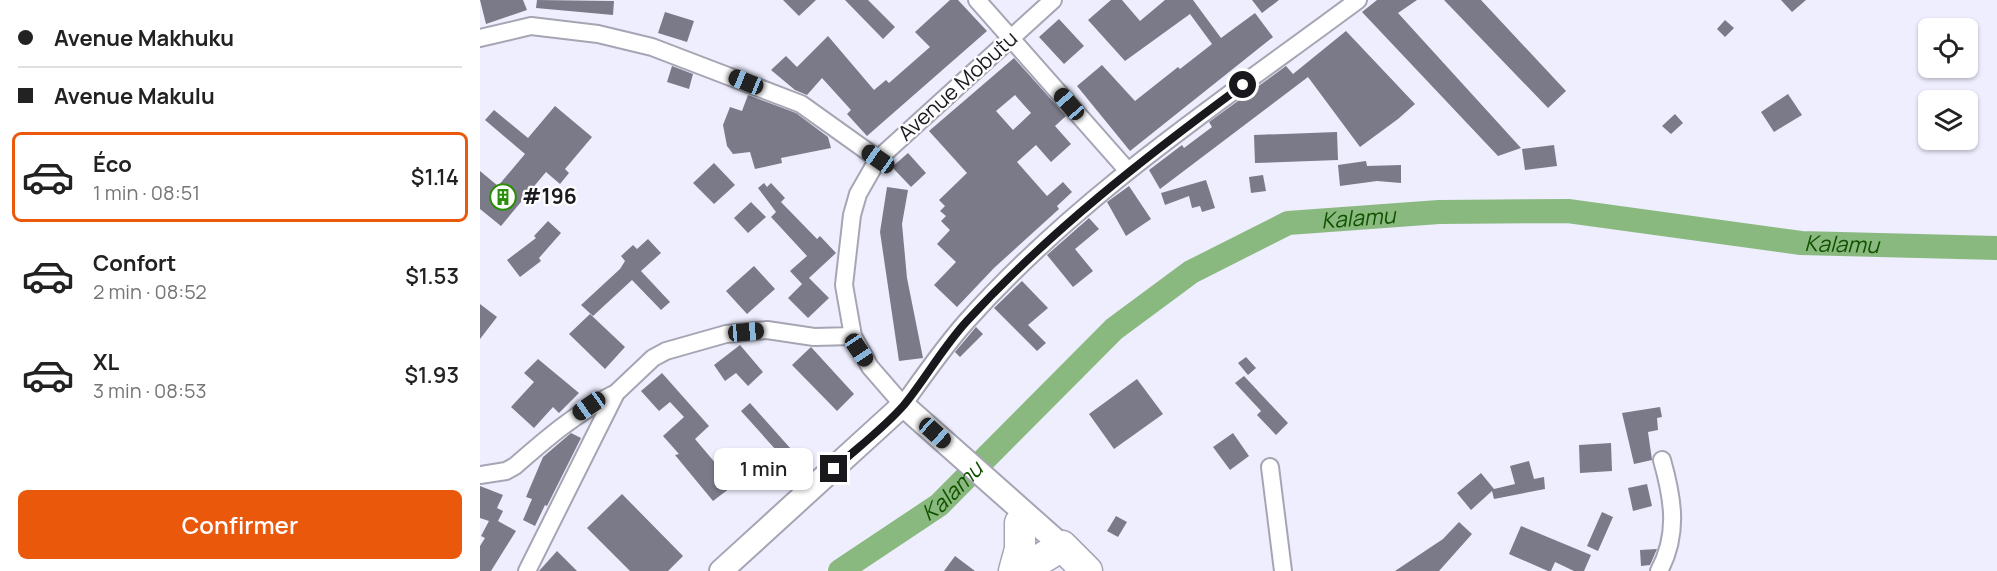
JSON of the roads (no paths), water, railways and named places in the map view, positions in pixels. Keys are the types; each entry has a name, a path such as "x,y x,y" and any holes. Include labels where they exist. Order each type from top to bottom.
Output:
{"highway":[{"path":"1010,505 1020,549 1014,571"}],"main road":[{"path":"721,571 903,405 1010,505 1059,564"}],"street":[{"path":"976,0 1128,171"},
{"name":"Avenue Mobutu","path":"903,405 870,368 853,336 844,285 852,215 858,194 878,159 1053,0"},
{"path":"903,405 941,352 967,321 1065,223 1128,171 1358,0"},
{"path":"480,38 531,26 598,34 652,47 801,104 878,159"},
{"path":"480,475 506,471 515,466 561,426 589,406 616,393 652,358 666,351 719,335 767,330 814,337 853,336"},
{"path":"526,571 616,393"},
{"path":"1659,571 1671,542 1673,517 1672,496 1662,460"},
{"path":"1270,468 1283,571"}],"waterway":[{"name":"Kalamu","path":"840,571 939,505 1114,329 1191,272 1288,223 1439,212 1568,211 1801,243 1997,248"}],"place":[{"name":"#196","path":"503,197"}]}
